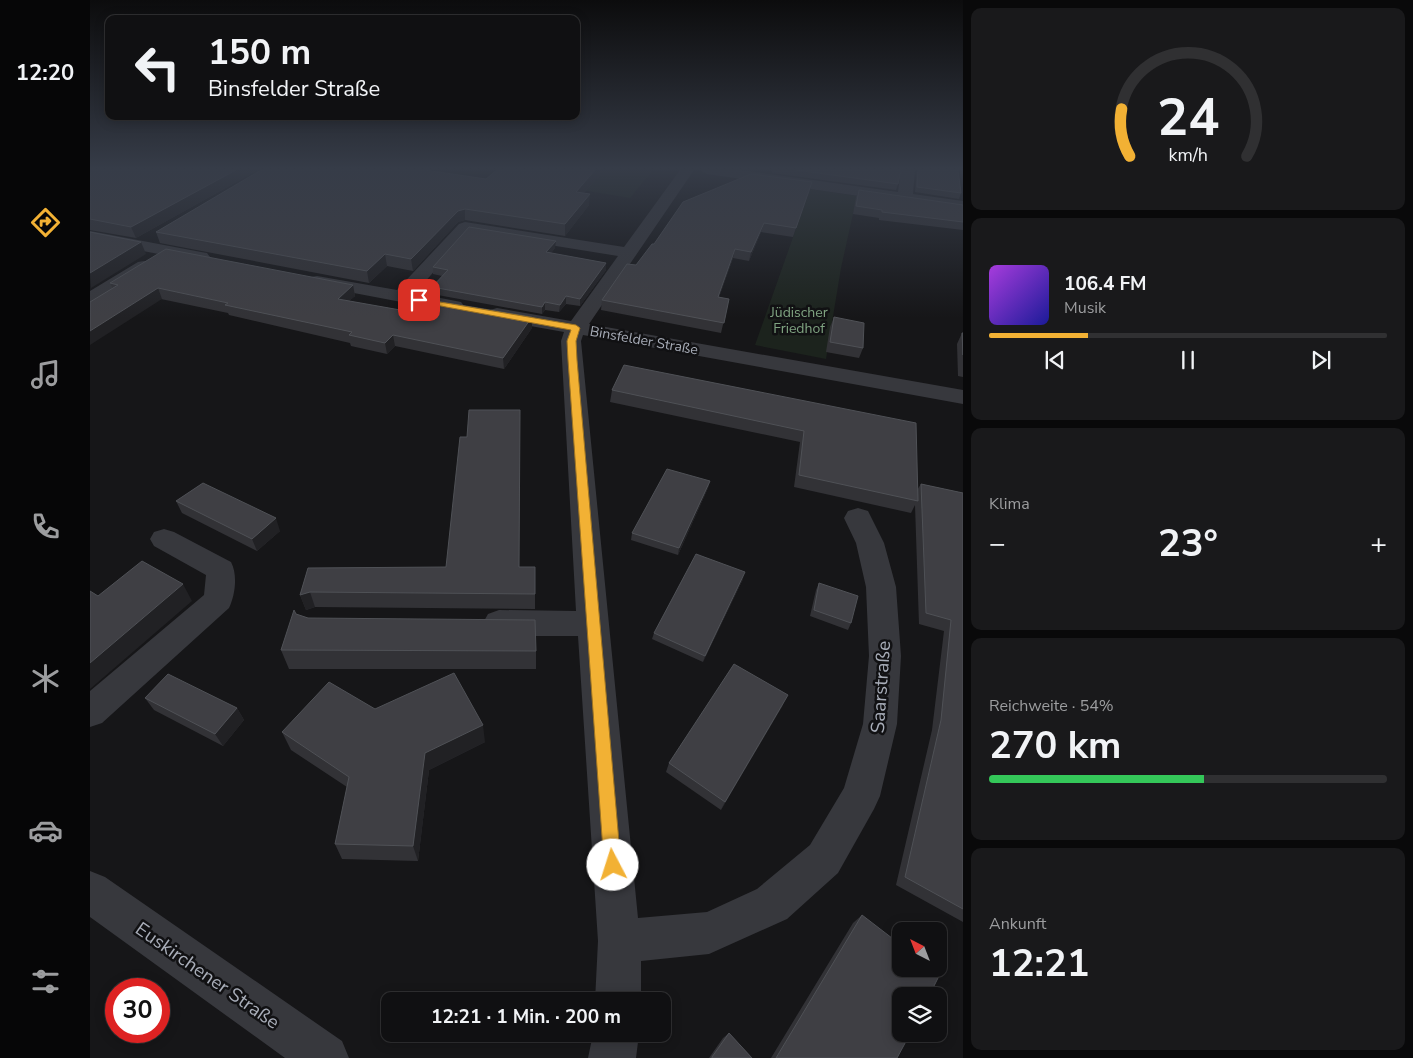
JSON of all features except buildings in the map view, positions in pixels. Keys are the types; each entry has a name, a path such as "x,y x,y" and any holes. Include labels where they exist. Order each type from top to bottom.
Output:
{"street":[{"path":"618,992 619,941 592,624 571,341 576,328 652,219"},
{"path":"401,297 465,227 628,253"},
{"path":"140,244 156,235"},
{"path":"90,236 140,244 215,260"},
{"path":"90,298 168,250"},
{"name":"Binsfelder Straße","path":"299,277 478,311 963,397"},
{"name":"Saarstraße","path":"619,941 709,933 772,904 824,859 861,796 880,724 885,656 881,587 870,543 858,518"},
{"path":"90,712 218,600 220,570 164,539"},
{"path":"474,623 592,624"},
{"name":"Euskirchener Straße","path":"90,892 307,1051"},
{"path":"612,1058 615,1042"}],"green space":[{"name":"Jüdischer Friedhof","path":"799,219 852,219 841,268 826,359 755,345"}],"route":[{"path":"419,300 576,328 571,341 613,865"}]}
